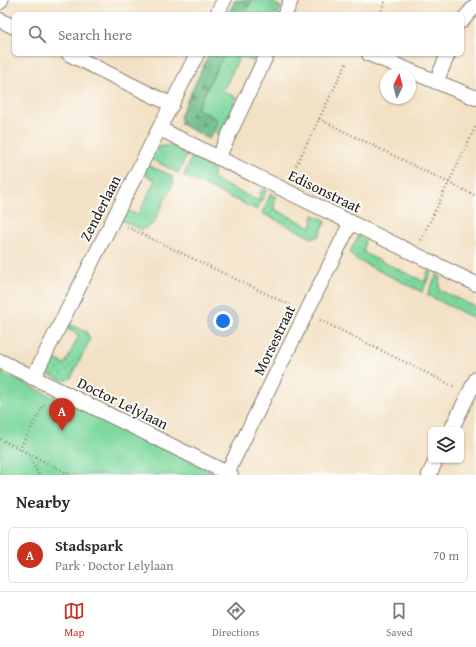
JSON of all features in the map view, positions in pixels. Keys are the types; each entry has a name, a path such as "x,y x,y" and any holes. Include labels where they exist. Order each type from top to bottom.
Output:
{"street":[{"path":"218,12 224,0"},
{"path":"286,12 291,0"},
{"path":"464,19 476,5"},
{"path":"0,20 12,26"},
{"path":"73,56 172,105"},
{"name":"Zenderlaan","path":"33,378 196,56"},
{"path":"218,158 266,56"},
{"path":"374,56 476,98"},
{"path":"436,82 447,56"},
{"name":"Edisonstraat","path":"160,129 476,284"},
{"name":"Morsestraat","path":"230,474 351,222"},
{"name":"Doctor Lelylaan","path":"0,361 230,474"},
{"path":"452,427 476,379"},
{"path":"429,475 435,463"}],"path":[{"path":"381,12 386,0"},
{"path":"288,182 347,62"},
{"path":"319,119 476,196"},
{"path":"418,245 476,126"},
{"path":"19,450 53,388"},
{"path":"0,439 19,450 71,475"},
{"path":"29,454 39,475"}],"green space":[{"path":"235,0 252,0 246,12 229,12"},
{"path":"252,0 268,0 281,7 279,12 246,12"},
{"path":"208,56 223,56 197,108 218,120 209,139 181,124 180,116"},
{"path":"223,56 240,56 223,91 237,98 219,135 213,131 218,120 197,109"},
{"path":"240,56 257,56 254,62"},
{"path":"170,145 188,153 178,173 151,159 157,147"},
{"path":"192,155 214,165 213,179 259,201 260,192 264,189 266,191 257,210 184,176"},
{"path":"147,165 171,175 174,182 153,224 141,230 121,220 126,210 138,215 155,180 143,174"},
{"path":"271,193 275,196 274,209 311,227 313,215 326,220 319,236 312,238 262,213"},
{"path":"358,236 365,239 364,253 425,282 427,272 432,271 422,292 355,259 350,252"},
{"path":"437,274 440,276 439,290 476,307 476,319 427,295"},
{"path":"69,324 87,332 90,340 71,378 65,381 48,374 48,368 53,358 65,364 79,335 67,329"},
{"path":"0,372 220,475 0,475"}],"place":[{"name":"Stadspark","path":"62,431"}]}
